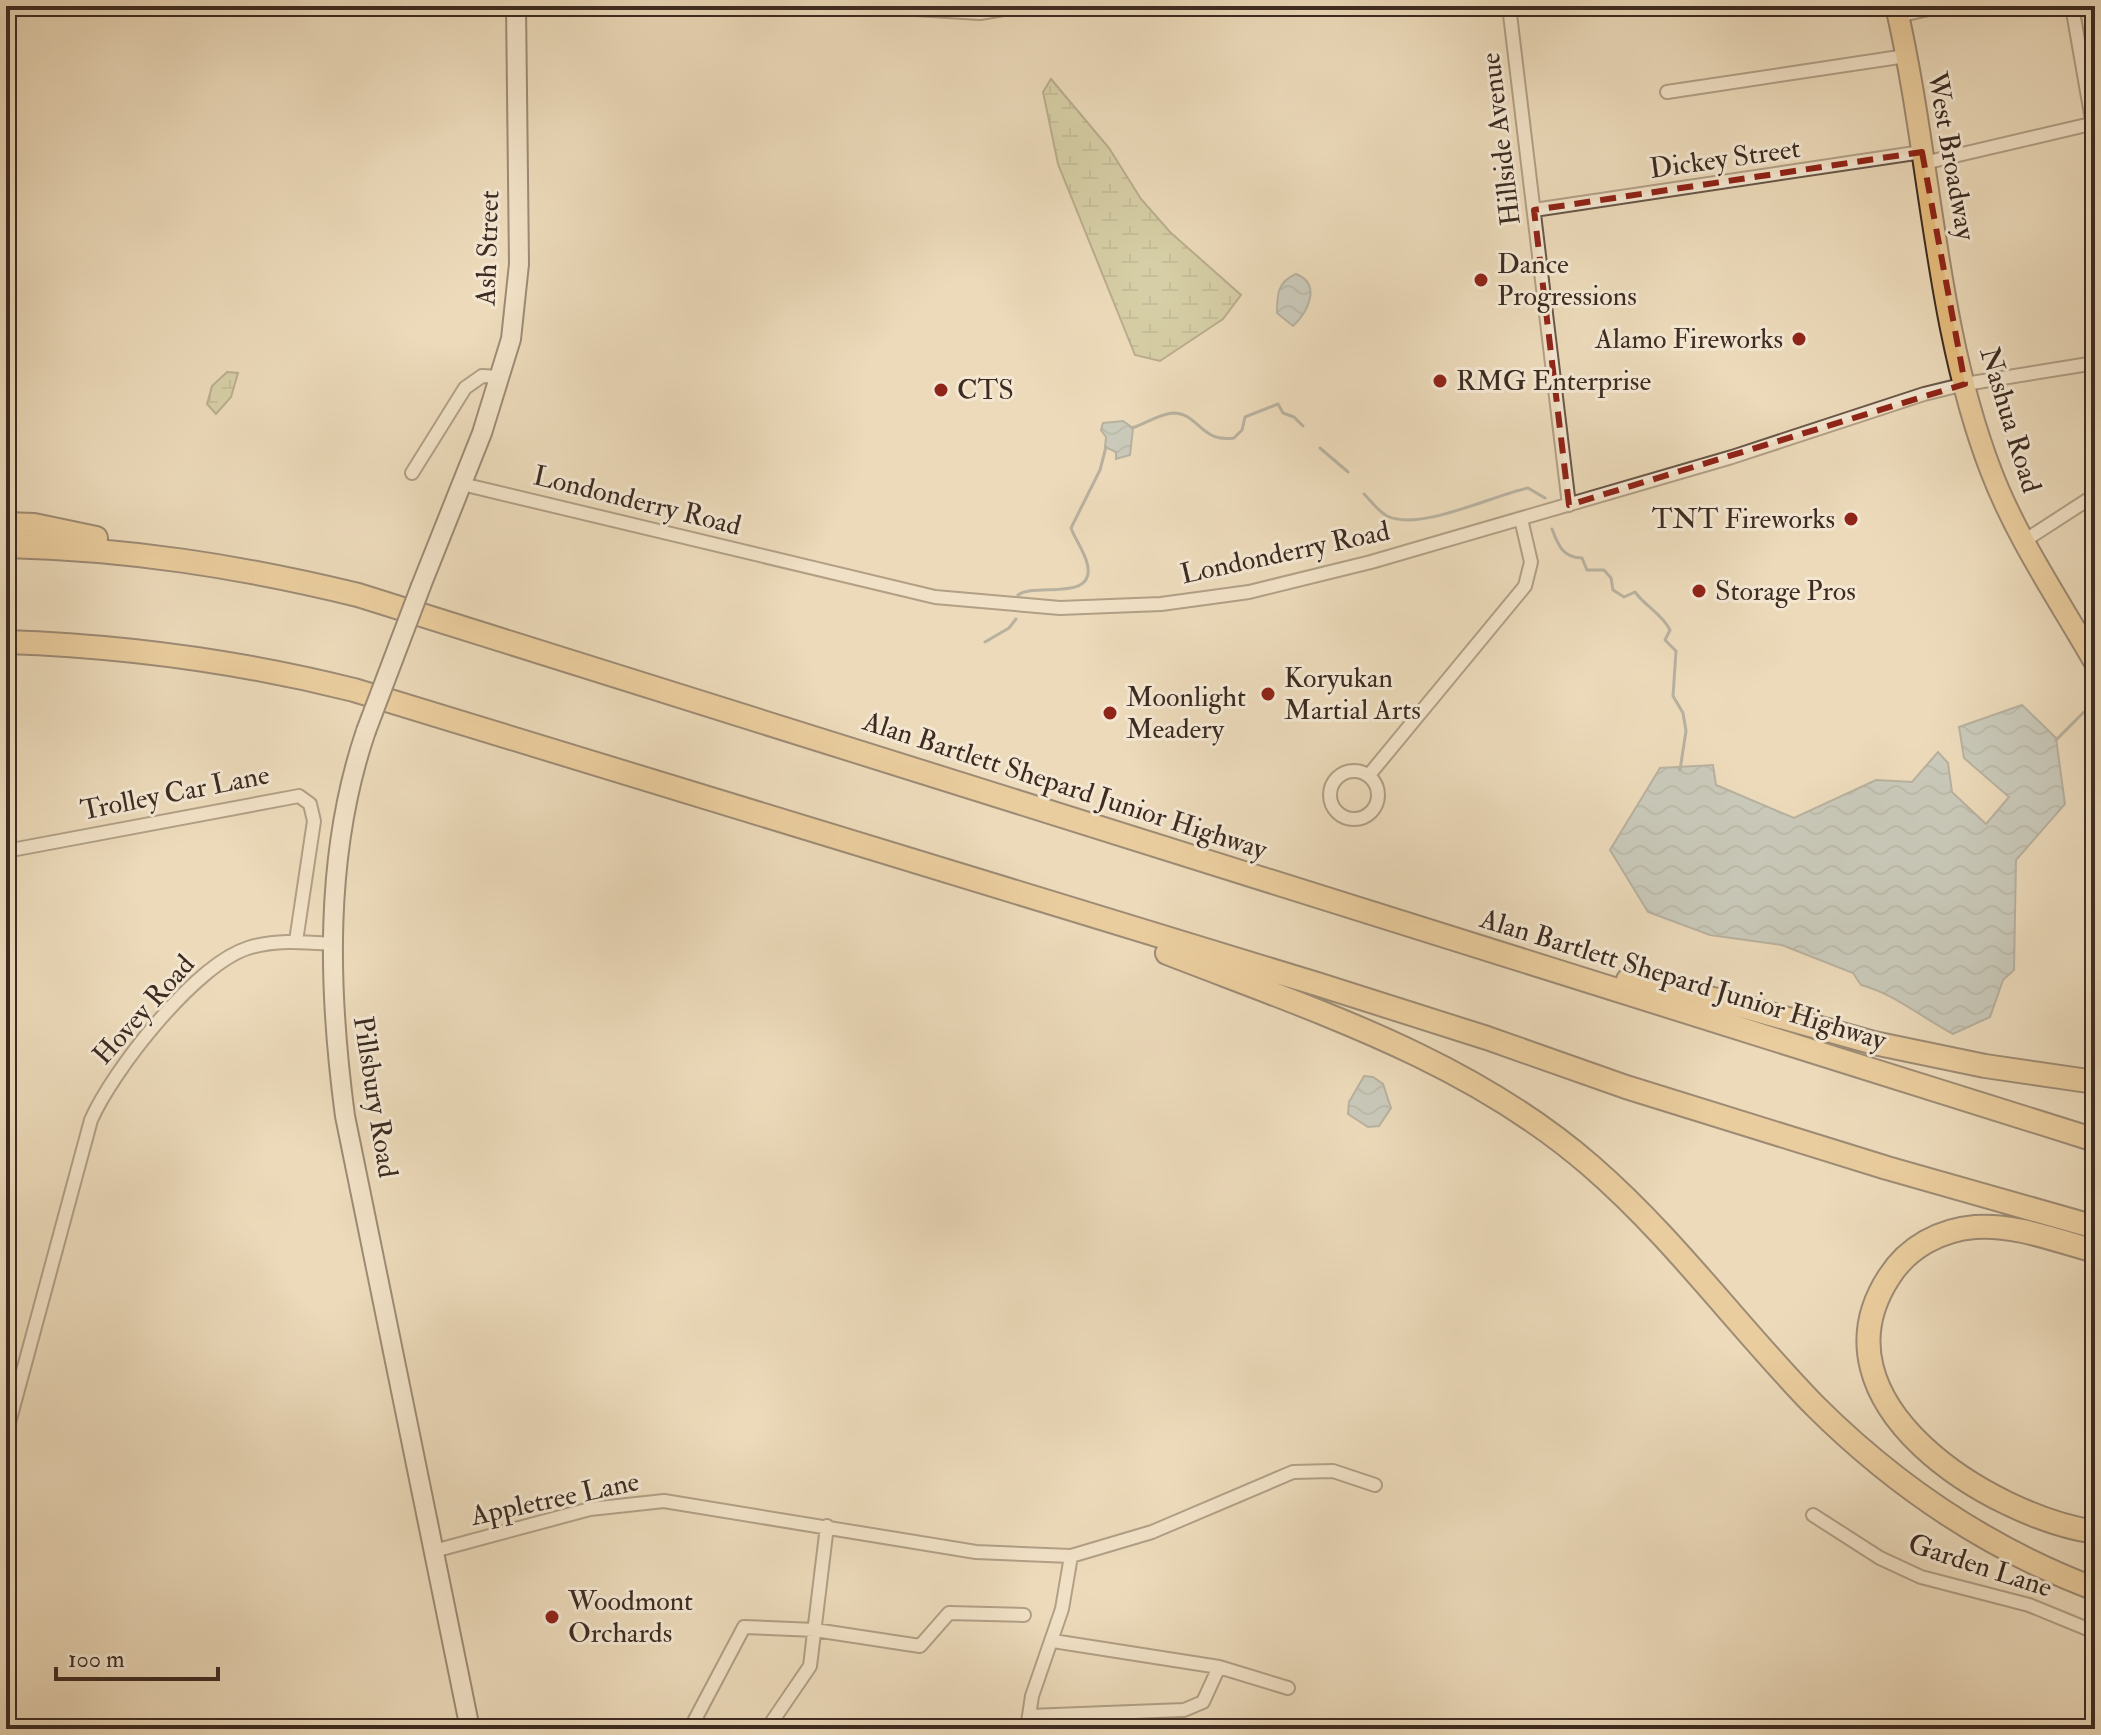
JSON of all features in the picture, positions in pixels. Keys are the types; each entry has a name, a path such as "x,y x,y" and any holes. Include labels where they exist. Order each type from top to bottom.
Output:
{"highway":[{"path":"6,524 86,535 142,554"},
{"name":"Alan Bartlett Shepard Junior Highway","path":"6,546 88,547 205,561 358,595 605,669 966,787 2095,1140"},
{"path":"6,642 158,651 308,679 859,842 1459,1029 1626,1087 1887,1168 2095,1227"},
{"path":"1021,895 1365,1030 1446,1067 1500,1099 1579,1156 1628,1200 1787,1376 1859,1447 1974,1531 2030,1562 2095,1589"},
{"path":"1488,950 1731,1003 1874,1043 1985,1066 2095,1082"},
{"path":"2095,1251 2002,1228 1952,1231 1929,1240 1907,1255 1886,1281 1874,1309 1868,1344 1870,1363 1887,1404 1923,1448 1991,1495 2040,1518 2095,1532"}],"main road":[{"name":"West Broadway","path":"1897,11 1951,315"},
{"name":"Nashua Road","path":"1951,315 1965,384 1991,471 2024,541 2095,663"}],"street":[{"name":"Ash Street","path":"462,484 501,377 511,339 519,264 516,6"},
{"path":"866,6 980,13 1022,6"},
{"name":"Hillside Avenue","path":"1509,6 1569,505"},
{"path":"1897,11 1941,6"},
{"path":"2072,6 2094,128"},
{"path":"1667,92 1906,56"},
{"name":"Dickey Street","path":"1534,210 1923,158 2094,128"},
{"name":"Londonderry Road","path":"462,484 878,586 960,601 1060,608 1161,604 1249,592 1521,519 1965,384 2095,363"},
{"path":"412,473 465,388 482,376 501,377"},
{"name":"Pillsbury Road","path":"462,484 366,731 343,815 333,1004 345,1116 470,1729"},
{"path":"2024,541 2095,495"},
{"path":"1369,775 1525,586 1531,562 1521,519"},
{"path":"1347,772 1369,775 1378,797 1372,812 1357,819 1342,816 1331,804 1334,781 1347,772"},
{"name":"Trolley Car Lane","path":"6,851 299,796 310,804 314,821 296,941"},
{"name":"Hovey Road","path":"6,1434 88,1129 113,1077 153,1029 220,962 247,948 296,941 334,944"},
{"name":"Appletree Lane","path":"434,1551 618,1504 664,1501 735,1510 991,1554 1071,1556 1152,1532 1293,1472 1333,1471 1375,1485"},
{"name":"Garden Lane","path":"1813,1515 1880,1558 1921,1577 2009,1598 2095,1632"},
{"path":"767,1729 810,1666 827,1526"},
{"path":"1071,1556 1053,1641 1037,1681 1028,1722 1184,1710 1203,1702 1219,1667"},
{"path":"690,1729 744,1627 815,1630 920,1646 949,1613 1024,1615"},
{"path":"1053,1641 1219,1667 1288,1688"}],"highlighted area":[{"path":"1922,152 1965,384 1569,505 1534,210"}],"green space":[{"path":"1051,79 1109,148 1141,199 1170,232 1241,295 1223,319 1160,361 1135,355 1058,164 1043,92"},
{"path":"227,372 238,373 231,397 216,414 207,404 212,386"}],"water":[{"path":"1296,274 1309,284 1310,298 1293,326 1277,313 1277,300 1282,285"},
{"path":"1123,421 1133,428 1130,455 1116,459 1116,452 1105,447 1106,437 1101,430 1103,423"},
{"path":"2022,705 2056,738 2065,804 2016,860 2014,970 2003,980 1990,1017 1953,1034 1897,1000 1861,985 1853,973 1782,945 1710,935 1648,912 1610,850 1660,768 1713,765 1716,785 1794,818 1876,780 1912,782 1938,752 1948,763 1952,792 1986,824 2009,797 1964,758 1959,727"},
{"path":"1364,1076 1373,1077 1383,1084 1391,1108 1379,1126 1368,1127 1348,1114 1349,1102"}],"waterway":[{"path":"1132,428 1173,413 1182,414 1214,436 1234,438 1242,430 1245,417 1278,404 1283,413 1294,417 1303,426"},
{"path":"1018,595 1074,587 1083,583 1088,575 1086,559 1071,528 1100,470 1106,447"},
{"path":"1320,448 1348,472"},
{"path":"1364,494 1384,514 1401,520 1457,511 1528,488 1545,498"},
{"path":"1552,529 1566,553 1582,558 1587,570 1604,570 1611,578 1613,590 1624,597 1635,592 1670,630 1665,640 1676,651 1673,696 1683,713 1686,731 1680,770"},
{"path":"985,642 1009,628 1016,619"},
{"path":"2056,740 2095,701"}],"place":[{"name":"Dance Progressions","path":"1481,280"},
{"name":"Alamo Fireworks","path":"1799,339"},
{"name":"RMG Enterprise","path":"1440,381"},
{"name":"CTS","path":"941,390"},
{"name":"TNT Fireworks","path":"1851,519"},
{"name":"Storage Pros","path":"1699,591"},
{"name":"Koryukan Martial Arts","path":"1268,694"},
{"name":"Moonlight Meadery","path":"1110,713"},
{"name":"Woodmont Orchards","path":"552,1617"}]}
